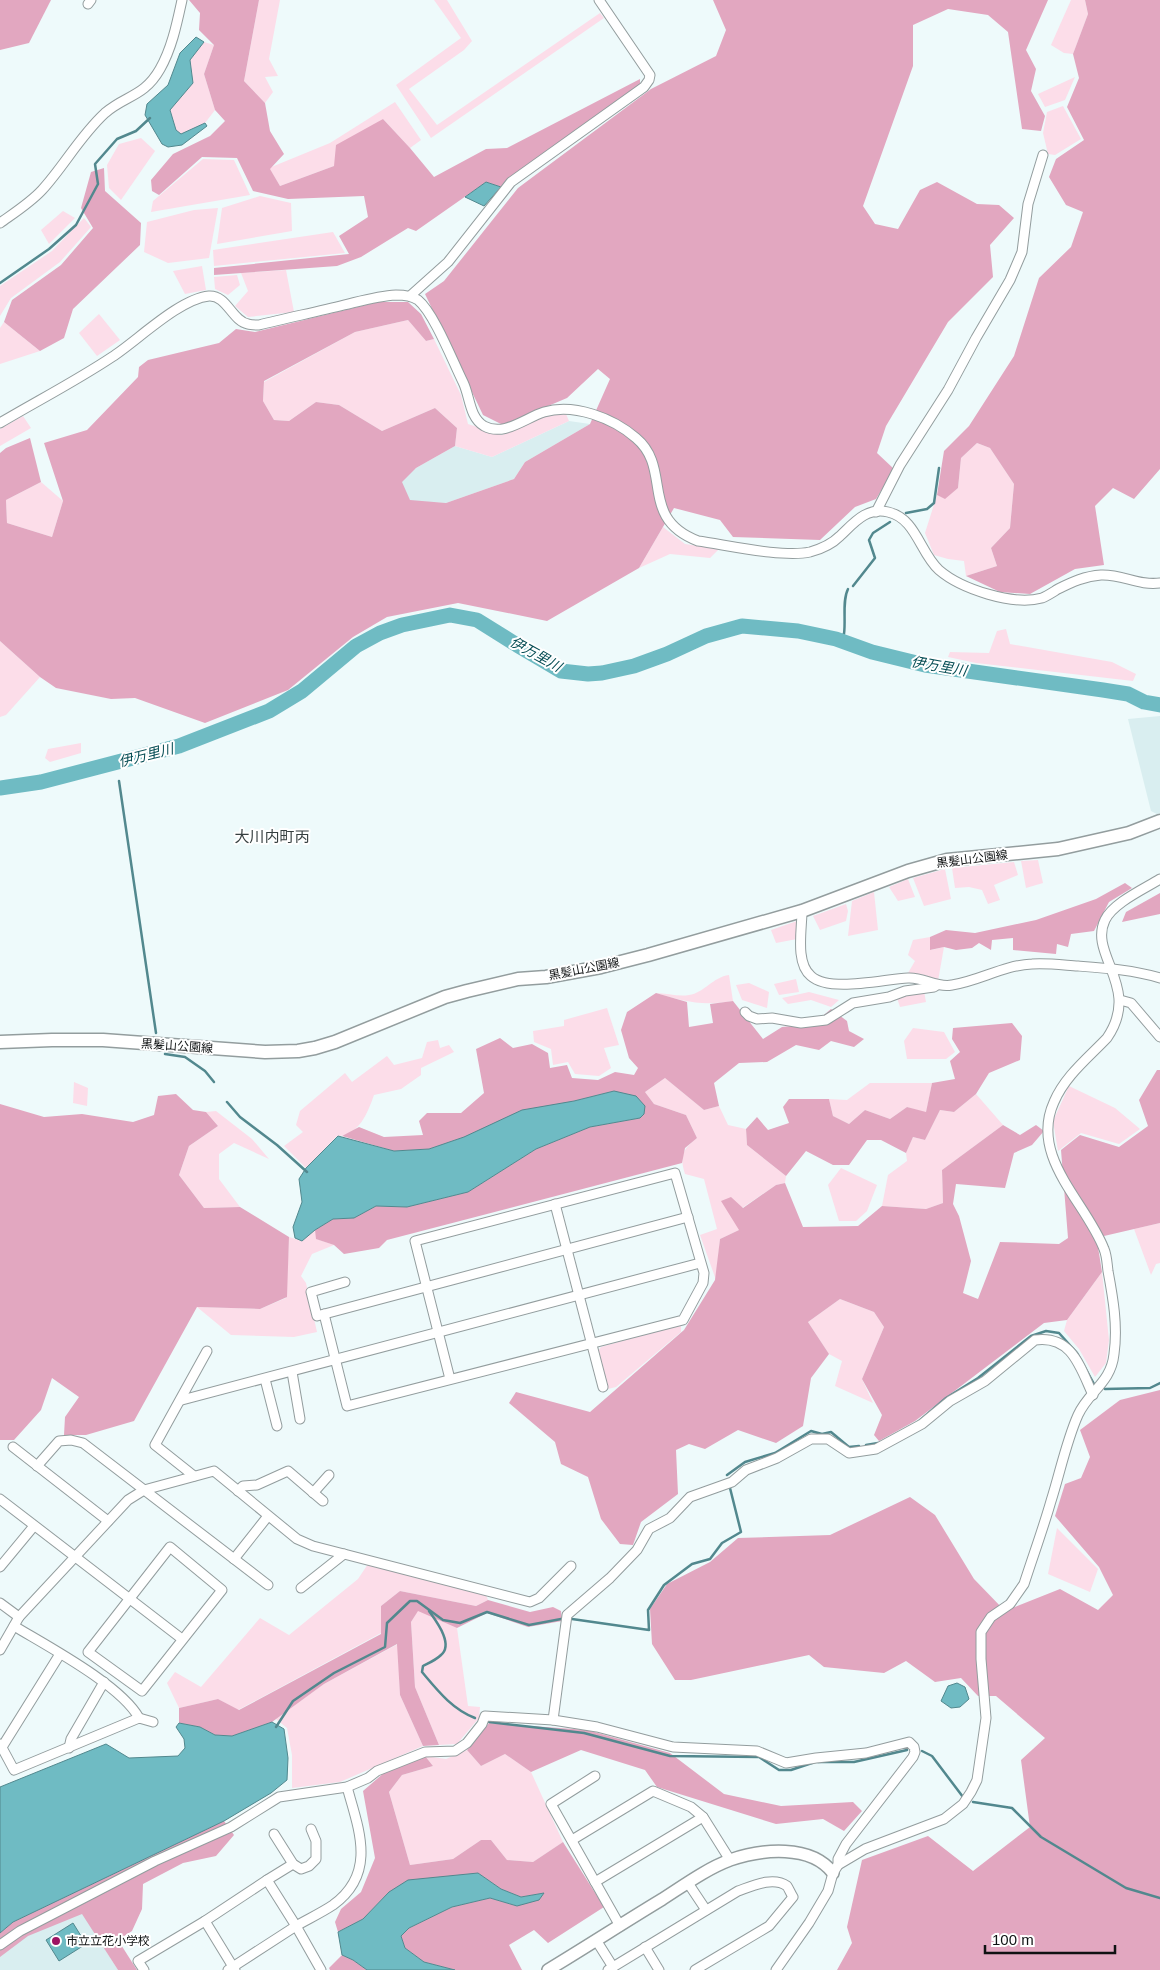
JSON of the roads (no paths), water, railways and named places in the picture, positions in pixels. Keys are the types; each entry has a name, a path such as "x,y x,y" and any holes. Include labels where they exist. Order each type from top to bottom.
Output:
{"main road":[{"name":"黒髪山公園線","path":"0,1042 104,1040 246,1052 298,1051 335,1042 444,998 467,991 518,979 546,978 610,965 802,911 908,871 946,860 1058,849 1112,838 1160,821"}],"street":[{"path":"0,223 41,191 94,124 119,102 130,99 146,89 160,69 175,33 182,0"},
{"path":"410,296 448,262 511,182 644,87 650,80 650,76 599,0"},
{"path":"876,512 900,465 948,390 1010,280 1022,252 1028,204 1043,155"},
{"path":"0,423 113,357 162,320 193,301 210,296 222,300 240,321 247,324 259,324 375,298 396,295 410,296 418,300 431,317 468,394 471,411 484,426 494,429 508,428 544,412 558,410 600,416 635,437 644,447 651,458 659,503 666,518 674,529 698,541 790,554 809,552 826,546 839,537 854,521 866,514 888,512 901,518 911,527 928,557 938,569 952,579 1000,598 1023,600 1042,598 1072,582 1101,575 1114,575 1142,584 1160,583"},
{"path":"836,1869 865,1849 944,1819 963,1804 977,1780 986,1718 980,1659 981,1632 991,1617 1010,1604 1024,1584 1079,1413 1102,1385 1110,1370 1116,1341 1114,1299 1105,1250 1064,1181 1050,1150 1047,1135 1053,1103 1061,1088 1113,1030 1118,1015 1120,1000 1117,983 1103,948 1102,933 1104,921 1126,899 1160,879"},
{"path":"802,911 802,958 809,975 816,980 839,984 909,978 924,979 937,985"},
{"path":"745,1012 757,1019 772,1018 801,1023 826,1020 853,1003 889,998 905,991 937,985 953,985 1032,964 1112,970 1160,978"},
{"path":"1120,1000 1131,1003 1160,1037"},
{"path":"324,1314 347,1406 683,1320 703,1283 704,1274 675,1173 416,1241 450,1379"},
{"path":"555,1204 603,1387"},
{"path":"345,1282 311,1292 317,1316 688,1217"},
{"path":"182,1400 700,1263"},
{"path":"553,1720 567,1615 610,1578 637,1550 649,1529 670,1518 690,1497 732,1482 746,1470 776,1458 811,1440 828,1439 849,1454 876,1450 922,1424 950,1401 985,1381 1035,1340 1058,1341 1074,1355 1093,1395"},
{"path":"194,1476 155,1444 182,1400 207,1351"},
{"path":"292,1372 300,1419"},
{"path":"265,1379 277,1426"},
{"path":"38,1466 59,1441 71,1440 84,1443 268,1585"},
{"path":"13,1447 108,1521"},
{"path":"0,1650 19,1617 128,1500 144,1490 214,1471 297,1539 313,1546 530,1602 539,1598 571,1566"},
{"path":"238,1491 243,1486 257,1485 288,1471 323,1501"},
{"path":"314,1493 329,1475"},
{"path":"0,1499 182,1639"},
{"path":"234,1559 268,1516"},
{"path":"0,1567 34,1526"},
{"path":"170,1547 222,1590 142,1690 88,1652 129,1600 170,1547"},
{"path":"301,1588 344,1554"},
{"path":"0,1603 19,1617"},
{"path":"14,1626 104,1682 136,1712 139,1718"},
{"path":"60,1654 1,1746 14,1770 139,1718 153,1722"},
{"path":"69,1748 71,1739 104,1682"},
{"path":"0,1945 20,1931 155,1861 230,1827 279,1797 347,1787 425,1752 454,1751 467,1743 482,1724 485,1716 553,1720 597,1727 674,1747 757,1751 786,1763 866,1753 909,1742 916,1752 846,1844 838,1859 828,1891 809,1924 776,1970"},
{"path":"596,1776 551,1804 620,1926"},
{"path":"205,1921 232,1969 296,1926 333,1904 347,1891 356,1878 362,1859 361,1836 347,1787"},
{"path":"572,1840 653,1791 691,1807 702,1817 730,1860"},
{"path":"595,1882 702,1817"},
{"path":"274,1834 293,1864 301,1869 309,1866 316,1859 316,1841 310,1829"},
{"path":"548,1970 688,1883 730,1860 756,1853 790,1852 816,1857 836,1869"},
{"path":"144,1970 138,1961 205,1921 293,1864"},
{"path":"267,1880 321,1970"},
{"path":"596,1940 610,1969 738,1891 756,1884 776,1882 787,1887 793,1897 769,1926 695,1970"},
{"path":"688,1883 706,1910"},
{"path":"645,1947 659,1970"}],"water":[{"path":"196,37 204,42 190,60 193,83 170,110 176,130 181,134 205,123 207,126 182,145 168,147 162,144 145,115 147,104 168,85 180,53"},
{"path":"486,182 501,187 484,206 465,197"},
{"path":"614,1091 636,1096 645,1106 644,1114 640,1118 590,1127 536,1149 468,1192 407,1207 376,1206 354,1218 333,1219 302,1241 295,1238 293,1227 302,1202 299,1179 306,1168 338,1136 394,1151 429,1149 464,1137 522,1110 574,1101"},
{"path":"957,1683 965,1687 969,1699 960,1707 951,1708 941,1701 948,1686"},
{"path":"272,1722 284,1729 288,1758 287,1780 271,1793 224,1821 13,1922 0,1933 0,1787 106,1744 129,1758 178,1756 185,1748 184,1739 176,1727 179,1723 200,1727 215,1735 232,1736"},
{"path":"478,1873 501,1889 521,1897 544,1893 539,1900 517,1906 490,1898 452,1907 409,1928 401,1936 405,1948 424,1962 455,1970 367,1970 342,1955 338,1932 363,1919 389,1892 408,1880"},
{"path":"73,1923 86,1944 59,1961 46,1940"}],"waterway":[{"path":"0,283 49,249 76,225 98,184 95,164 117,139 136,131 150,118"},
{"path":"906,513 927,509 934,503 939,468"},
{"path":"853,586 875,558 869,540 873,533 890,522"},
{"path":"836,639 844,634 845,599 848,589"},
{"name":"伊万里川","path":"0,788 41,782 179,746 269,711 302,691 356,646 380,633 402,625 450,615 477,620 561,671 588,674 634,666 667,654 706,636 742,626 798,631 836,639 872,652 925,665 1128,694 1144,702 1160,705"},
{"path":"119,781 156,1033"},
{"path":"165,1054 185,1057 205,1071 214,1082"},
{"path":"227,1102 240,1117 277,1145 307,1172"},
{"path":"918,1422 946,1398 978,1378 1031,1336 1046,1331 1059,1333 1077,1353 1094,1384"},
{"path":"1105,1389 1150,1388 1160,1383"},
{"path":"727,1475 745,1462 775,1453 811,1431 822,1434 831,1432 849,1447 859,1446"},
{"path":"866,1445 878,1443"},
{"path":"572,1619 649,1630 648,1610 664,1585 692,1564 710,1559 722,1543 741,1532 730,1488"},
{"path":"276,1727 293,1701 334,1673 385,1647 387,1623 410,1601 417,1601 443,1620 460,1623 487,1612 529,1625 561,1619"},
{"path":"429,1611 436,1621 446,1645 441,1655 423,1666 422,1672 452,1704 475,1718"},
{"path":"489,1722 584,1733 670,1756 759,1757 779,1770 791,1770 812,1763"},
{"path":"818,1762 854,1762 907,1750"},
{"path":"922,1751 932,1756 963,1797"},
{"path":"973,1802 1012,1808 1041,1837 1126,1888 1160,1898"}],"place":[{"name":"市立立花小学校","path":"56,1941"}],"district":[{"name":"大川内町丙","path":"272,836"}]}
